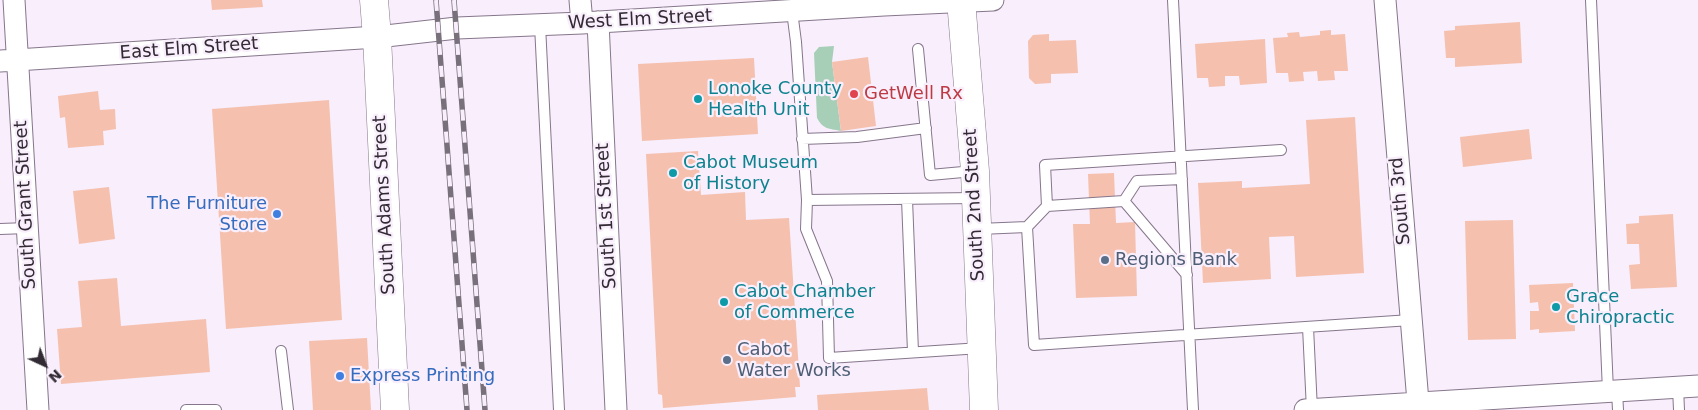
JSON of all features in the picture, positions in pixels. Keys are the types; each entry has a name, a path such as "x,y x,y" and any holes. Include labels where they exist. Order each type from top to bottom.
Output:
{"main road":[{"name":"South Adams Street","path":"374,0 395,410"},
{"name":"South 2nd Street","path":"961,1 975,170 984,410"}],"street":[{"name":"South Grant Street","path":"14,0 9,60 27,228 38,410"},
{"name":"South 1st Street","path":"580,0 590,23 616,410"},
{"name":"West Elm Street","path":"377,37 457,28 590,23 792,11 814,4 993,0"},
{"name":"South 3rd","path":"1385,0 1411,320 1411,405"},
{"name":"East Elm Street","path":"9,60 377,37"},
{"path":"1306,410 1614,397 1688,387"}],"lane":[{"path":"1173,0 1193,410"},
{"path":"1591,0 1614,397"},
{"path":"792,11 796,42 807,200 806,229 828,281 829,358 982,348"},
{"path":"540,25 559,410"},
{"path":"918,49 930,175 975,170"},
{"path":"802,139 857,137 926,128"},
{"path":"1048,206 1045,165 1281,150"},
{"path":"1124,201 1136,181 1182,179"},
{"path":"807,200 976,198"},
{"path":"907,199 913,352"},
{"path":"978,230 1027,226 1048,206 1124,201"},
{"path":"1124,201 1187,275"},
{"path":"1027,226 1034,345 1411,320"},
{"path":"0,229 27,228"},
{"path":"1308,327 1312,410"},
{"path":"281,351 288,410"},
{"path":"1679,410 1688,387"},
{"path":"186,410 216,410"}],"green space":[{"path":"834,46 832,62 841,131 824,127 817,118 814,53 819,47"}],"building":[{"path":"211,0 262,0 263,7 212,10"},
{"path":"1520,22 1522,63 1455,67 1455,58 1446,58 1444,31 1455,30 1455,26"},
{"path":"1331,30 1331,35 1345,34 1348,71 1334,71 1335,80 1318,81 1317,71 1303,72 1304,81 1289,82 1288,73 1276,73 1273,38 1288,37 1287,33 1299,32 1300,37 1320,35 1320,31"},
{"path":"1049,34 1049,41 1076,40 1078,73 1051,74 1051,83 1035,84 1029,78 1028,41 1033,35"},
{"path":"1265,39 1267,83 1240,85 1239,76 1225,76 1225,86 1209,87 1208,78 1197,78 1195,44"},
{"name":"GetWell Rx","path":"868,57 876,126 841,131 832,62"},
{"name":"Lonoke County Health Unit","path":"754,58 758,134 642,141 638,64"},
{"path":"98,91 100,110 115,109 116,129 103,131 104,145 68,148 65,117 60,118 58,96"},
{"name":"The Furniture Store","path":"329,100 342,320 226,329 212,109"},
{"path":"1355,117 1364,273 1296,277 1294,236 1269,237 1271,279 1203,283 1198,183 1242,181 1242,188 1310,184 1306,120"},
{"path":"1529,129 1532,159 1463,167 1460,137"},
{"path":"698,151 701,195 745,192 746,220 789,218 800,387 795,387 796,397 663,408 662,395 658,394 646,154"},
{"name":"Regions Bank","path":"1114,173 1116,223 1135,222 1137,296 1076,298 1073,224 1090,224 1088,174"},
{"path":"109,187 115,239 79,244 73,191"},
{"path":"1673,214 1677,287 1631,289 1629,265 1640,264 1639,244 1627,244 1626,224 1639,223 1639,216"},
{"path":"1513,220 1516,339 1468,340 1465,221"},
{"path":"117,278 121,326 206,319 210,372 61,384 57,329 82,327 78,281"},
{"name":"Grace Chiropractic","path":"1573,283 1575,331 1539,333 1539,329 1530,330 1530,311 1539,311 1538,302 1530,303 1529,285"},
{"name":"Express Printing","path":"367,338 371,410 313,410 309,341"},
{"path":"927,388 929,410 818,410 817,395"}],"railway":[{"path":"436,0 467,410"},
{"path":"454,0 485,410"}],"place":[{"name":"GetWell Rx","path":"854,94"},
{"name":"Lonoke County Health Unit","path":"698,99"},
{"name":"Cabot Museum of History","path":"673,173"},
{"name":"The Furniture Store","path":"277,214"},
{"name":"Regions Bank","path":"1105,260"},
{"name":"Cabot Chamber of Commerce","path":"724,302"},
{"name":"Grace Chiropractic","path":"1556,307"},
{"name":"Cabot Water Works","path":"727,360"},
{"name":"Express Printing","path":"340,376"}]}
